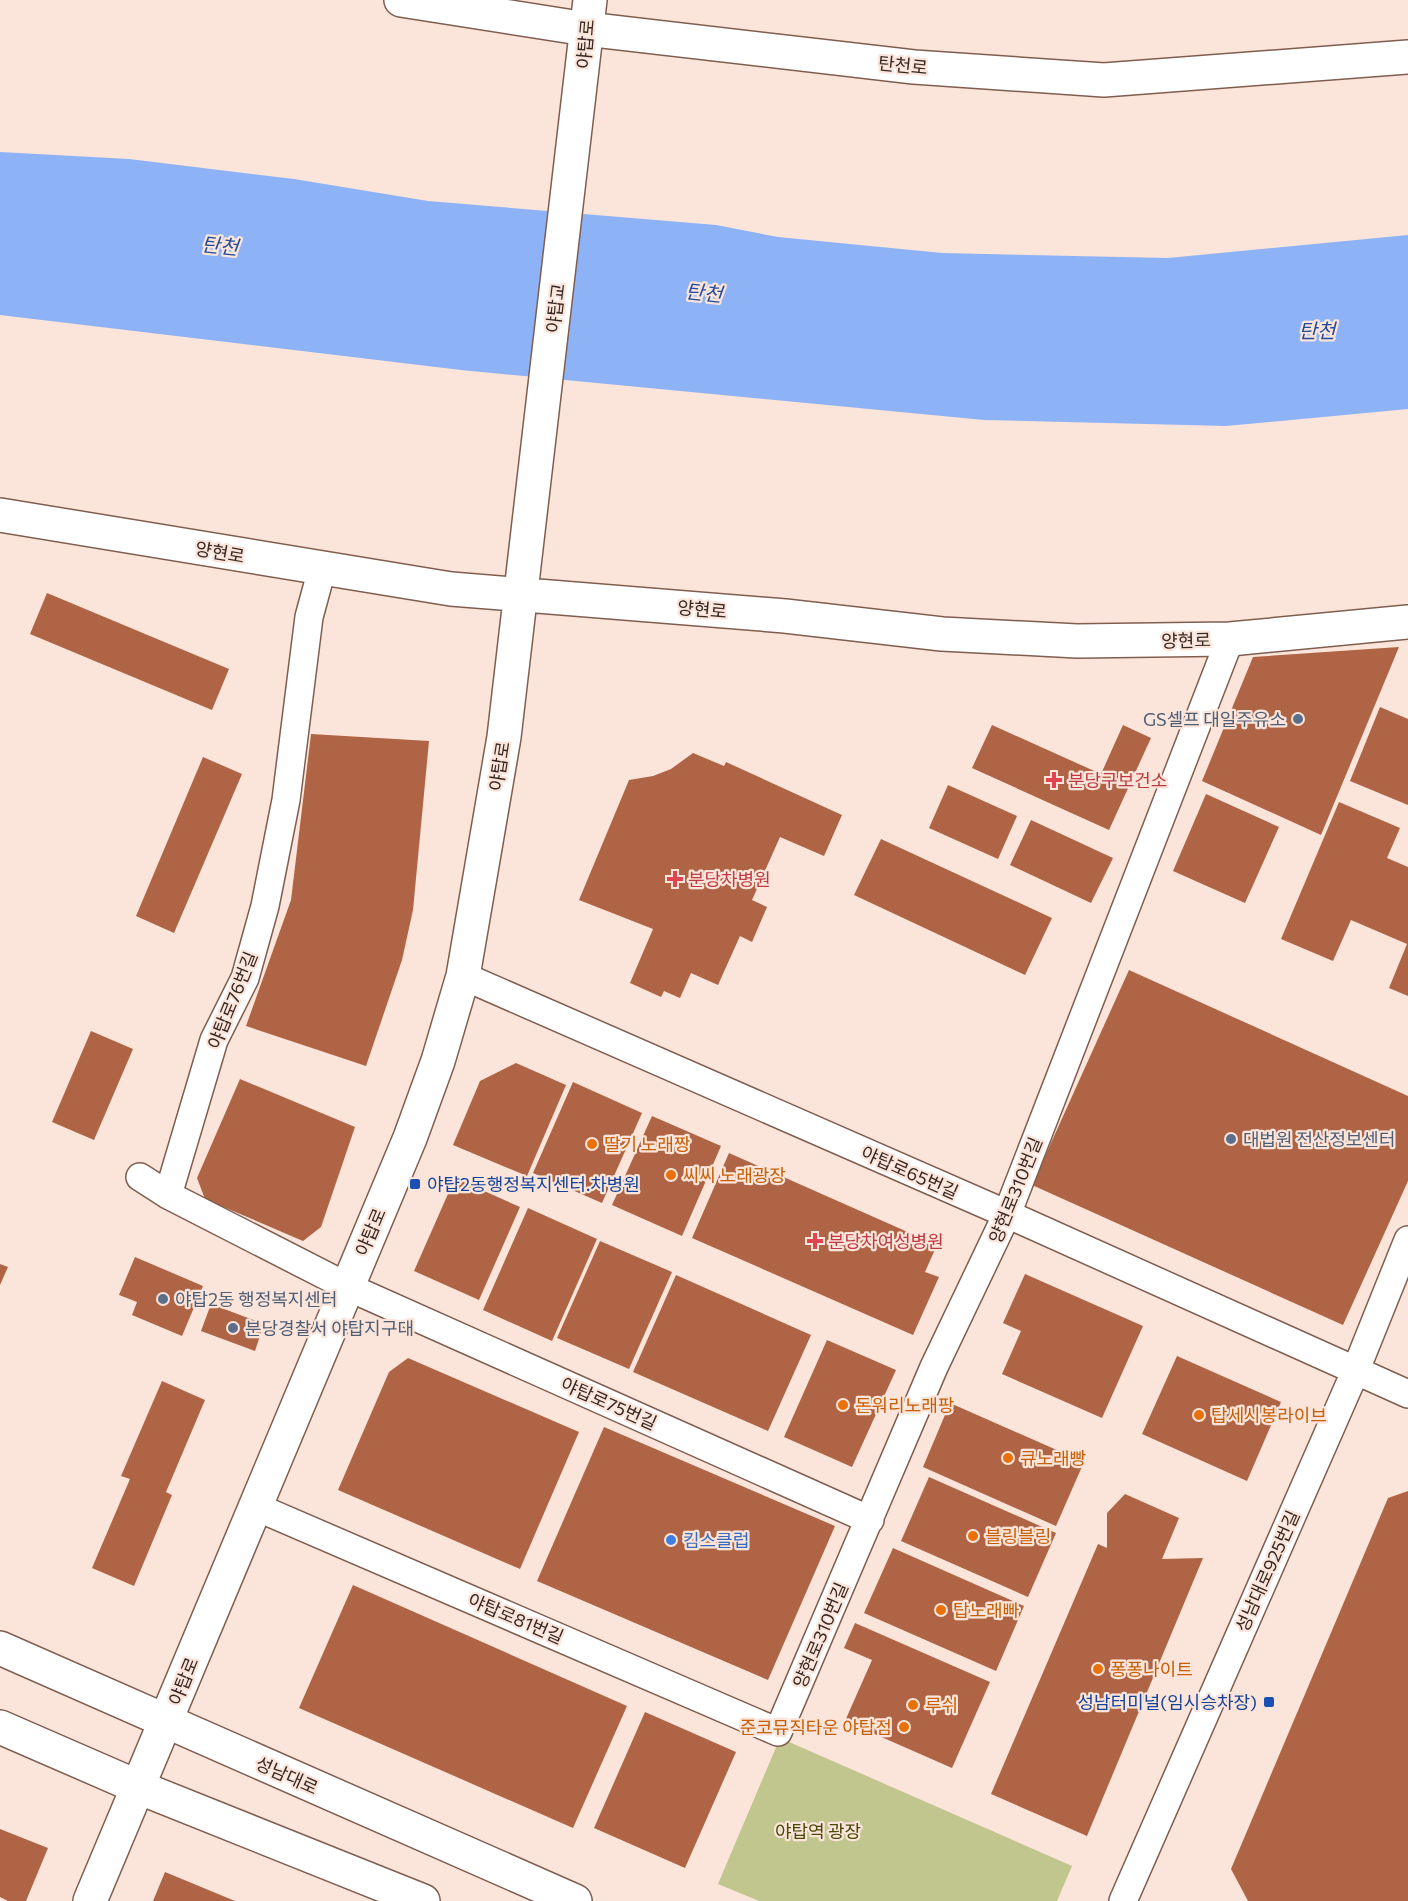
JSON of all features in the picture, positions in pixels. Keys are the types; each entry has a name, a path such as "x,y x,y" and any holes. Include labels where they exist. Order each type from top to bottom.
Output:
{"main road":[{"name":"탄천로","path":"401,0 588,14 914,67 1104,80 1408,57"},
{"name":"야탑로","path":"581,87 588,14"},
{"name":"야탑교","path":"529,529 581,87"},
{"name":"양현로","path":"0,514 451,589 521,593 942,634 1077,641 1230,639 1408,622"},
{"name":"야탑로","path":"90,1901 166,1723 254,1506 348,1287 438,1061 463,976 504,736 529,529"},
{"name":"성남대로","path":"0,1648 575,1901"},
{"path":"0,1726 138,1787 423,1901"}],"street":[{"name":"야탑로76번길","path":"168,1195 214,1040 245,978 265,906 286,800 309,617 322,569"},
{"name":"양현로310번길","path":"778,1732 934,1367 1007,1214 1230,639"},
{"name":"야탑로65번길","path":"463,976 1007,1214 1408,1394"},
{"path":"140,1177 168,1195 348,1287"},
{"name":"성남대로925번길","path":"1123,1901 1355,1372 1408,1240"},
{"name":"야탑로75번길","path":"348,1287 870,1520"},
{"name":"야탑로81번길","path":"254,1506 778,1732"}],"green space":[{"name":"야탑역 광장","path":"780,1738 1072,1866 1057,1901 759,1901 718,1884"}],"water":[{"name":"탄천","path":"0,152 129,159 294,179 428,201 716,225 778,237 942,253 1168,258 1408,235 1408,409 1226,426 984,420 461,370 0,315"}],"building":[{"path":"47,593 229,669 212,710 30,634"},
{"name":"GS셀프 대일주유소","path":"1399,647 1321,835 1202,781 1253,657"},
{"path":"1380,707 1408,719 1408,805 1350,781"},
{"path":"992,725 1101,774 1123,725 1151,738 1109,830 972,768"},
{"path":"311,734 429,741 413,910 402,960 366,1066 246,1026 291,900"},
{"name":"분당차병원","path":"693,753 724,766 726,762 842,815 824,856 780,837 752,900 767,907 752,942 740,936 718,985 691,973 680,998 664,991 661,997 630,983 653,929 579,900 629,780 653,776 671,769"},
{"path":"203,757 242,774 174,933 136,916"},
{"path":"948,785 1017,816 998,859 929,828"},
{"path":"1206,794 1279,827 1245,903 1173,871"},
{"path":"1339,802 1400,828 1387,858 1408,867 1408,996 1389,988 1407,944 1351,920 1333,961 1281,939"},
{"path":"1031,820 1113,858 1091,903 1010,865"},
{"path":"881,839 1052,918 1025,975 854,895"},
{"name":"대법원 전산정보센터","path":"1129,970 1408,1096 1408,1181 1343,1325 1032,1185"},
{"path":"91,1031 133,1049 94,1140 52,1122"},
{"path":"516,1063 566,1085 527,1176 453,1145 480,1081"},
{"path":"240,1079 355,1127 321,1227 303,1241 205,1199 197,1178"},
{"path":"573,1082 642,1113 602,1203 533,1173"},
{"path":"652,1116 721,1146 682,1236 612,1205"},
{"name":"분당차여성병원","path":"729,1153 937,1245 925,1272 939,1277 913,1335 692,1238"},
{"path":"455,1178 520,1207 479,1300 414,1271"},
{"path":"528,1208 597,1239 552,1341 483,1310"},
{"path":"600,1241 672,1272 629,1369 557,1338"},
{"name":"야탑2동 행정복지센터","path":"135,1257 203,1286 182,1336 132,1315 137,1302 119,1295"},
{"path":"0,1264 8,1267 0,1285"},
{"path":"1025,1274 1143,1326 1102,1418 1002,1374 1021,1331 1003,1323"},
{"path":"676,1275 811,1335 768,1431 633,1372"},
{"name":"분당경찰서 야탑지구대","path":"211,1304 264,1324 255,1351 201,1331"},
{"path":"827,1340 896,1370 852,1467 784,1437"},
{"path":"1177,1356 1281,1402 1247,1481 1142,1434"},
{"path":"408,1358 579,1432 520,1569 338,1490 389,1372"},
{"path":"162,1381 205,1400 166,1492 172,1495 134,1586 92,1568 130,1479 121,1476"},
{"path":"950,1403 1084,1462 1056,1526 923,1467"},
{"path":"604,1427 835,1526 768,1680 537,1581"},
{"path":"929,1477 1056,1533 1028,1597 901,1541"},
{"path":"1408,1491 1408,1901 1248,1901 1231,1869 1388,1498"},
{"path":"1125,1494 1179,1518 1162,1559 1203,1558 1087,1836 991,1794 1098,1544 1107,1548 1107,1513"},
{"path":"893,1548 1024,1606 996,1671 864,1613"},
{"path":"353,1585 627,1706 573,1828 299,1708"},
{"path":"855,1623 990,1682 952,1768 845,1721 872,1660 844,1648"},
{"path":"645,1712 736,1752 685,1868 594,1828"},
{"path":"0,1829 48,1848 26,1901 8,1901 0,1897"},
{"path":"165,1872 235,1901 153,1901"}],"place":[{"name":"GS셀프 대일주유소","path":"1298,719"},
{"name":"분당구보건소","path":"1054,780"},
{"name":"분당차병원","path":"675,879"},
{"name":"대법원 전산정보센터","path":"1231,1139"},
{"name":"딸기 노래짱","path":"592,1144"},
{"name":"씨씨 노래광장","path":"671,1175"},
{"name":"야턉2동행정복지센터.차병원","path":"415,1184"},
{"name":"분당차여성병원","path":"815,1241"},
{"name":"야탑2동 행정복지센터","path":"163,1299"},
{"name":"분당경찰서 야탑지구대","path":"233,1328"},
{"name":"돈워리노래팡","path":"843,1405"},
{"name":"탑세시봉라이브","path":"1199,1415"},
{"name":"큐노래빵","path":"1008,1458"},
{"name":"블링블링","path":"973,1536"},
{"name":"킴스클럽","path":"671,1540"},
{"name":"탑노래빠","path":"941,1610"},
{"name":"퐁퐁나이트","path":"1098,1669"},
{"name":"성남터미널(임시승차장)","path":"1269,1702"},
{"name":"루쉬","path":"913,1705"},
{"name":"준코뮤직타운 야탑점","path":"904,1727"}]}
